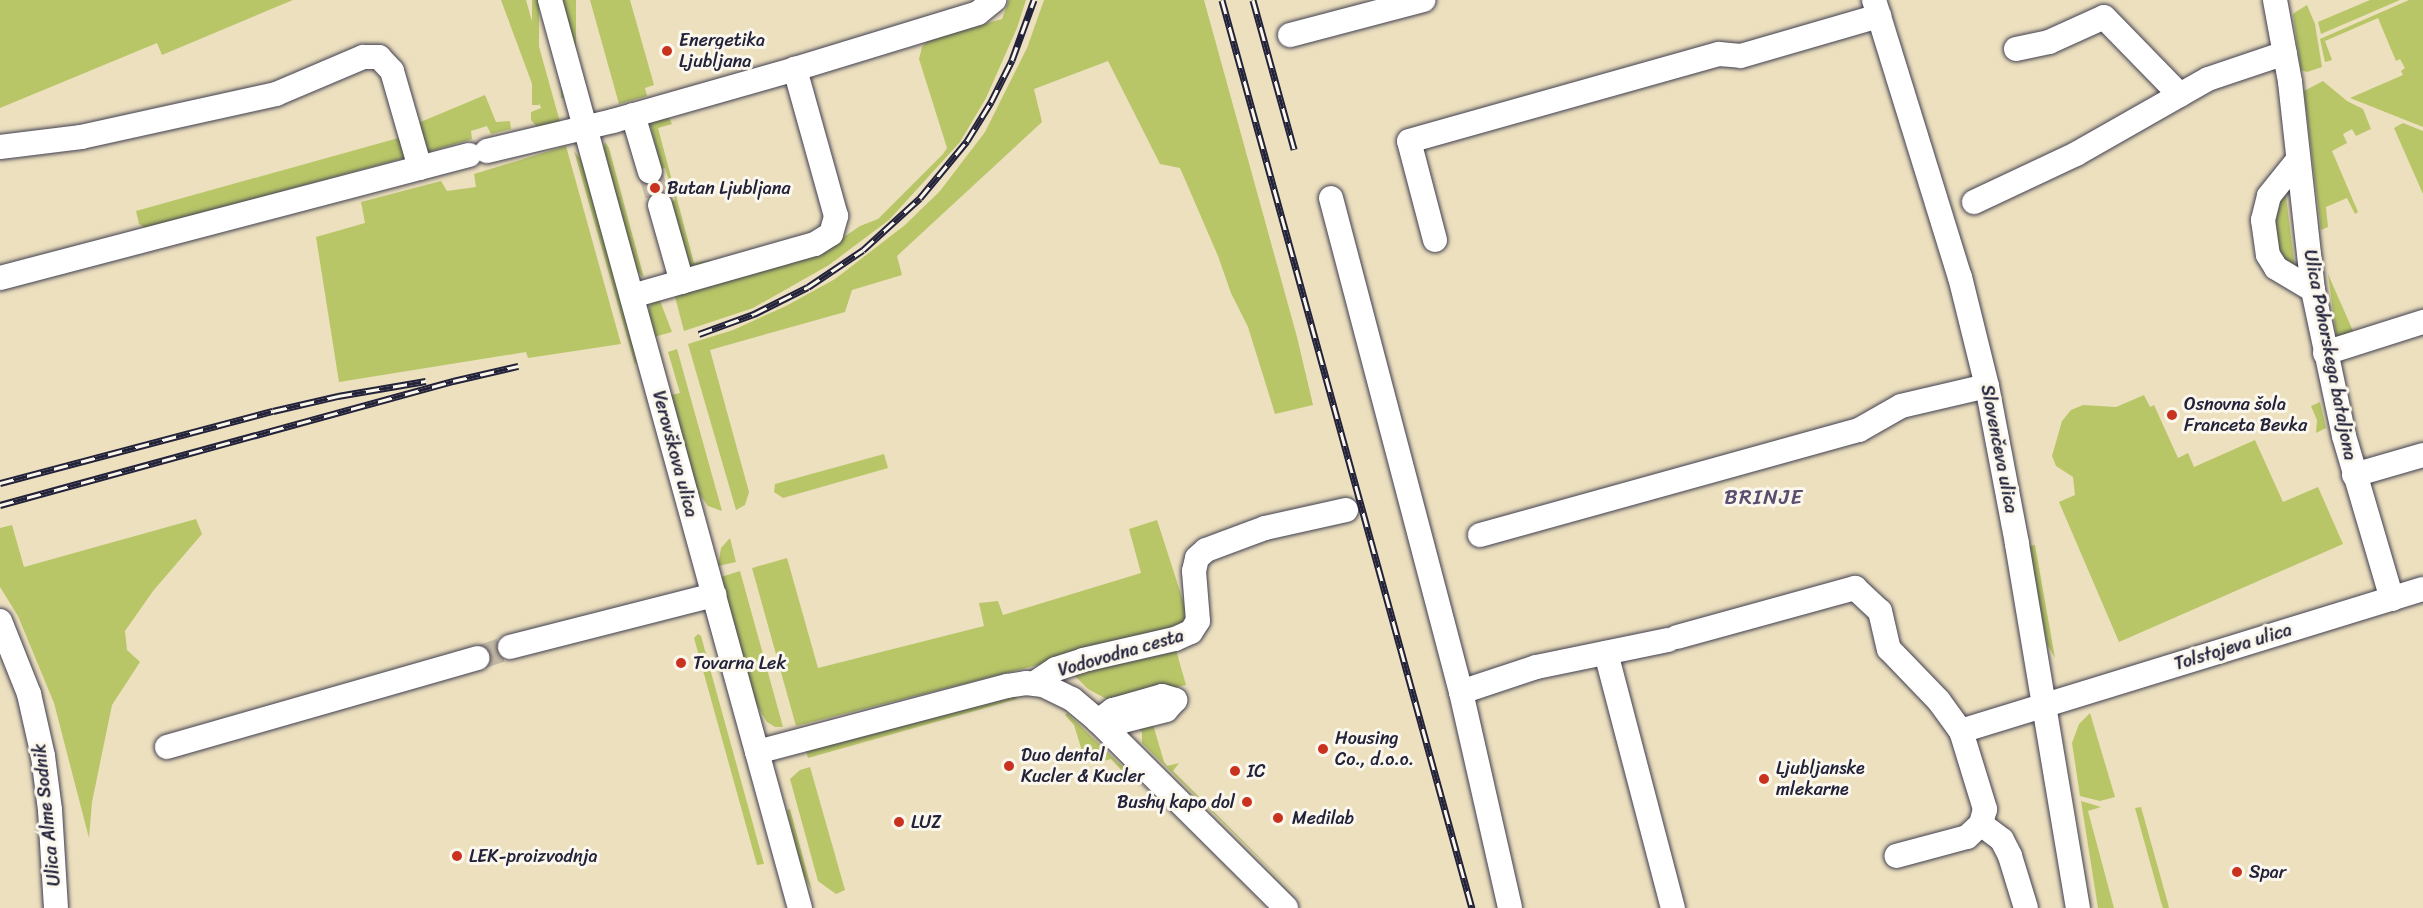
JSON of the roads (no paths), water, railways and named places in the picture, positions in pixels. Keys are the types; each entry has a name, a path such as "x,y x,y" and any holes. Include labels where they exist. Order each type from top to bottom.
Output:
{"street":[{"name":"Verovškova ulica","path":"550,0 800,908"},
{"path":"0,278 478,153 633,115 795,69 978,13 994,0"},
{"path":"1290,34 1423,0"},
{"name":"Ulica Pohorskega bataljona","path":"2275,0 2285,54 2313,290 2325,353 2354,475 2392,599"},
{"path":"1435,240 1409,141 1719,54 1741,56 1876,8"},
{"name":"Slovenčeva ulica","path":"1876,8 1960,277 1987,386 2078,908"},
{"path":"2016,49 2049,42 2104,17 2180,94"},
{"path":"1974,202 2076,154 2208,79 2285,54"},
{"path":"0,147 81,137 276,94 363,57 379,57 392,71 420,168"},
{"path":"632,296 815,244 831,234 836,216 795,69"},
{"path":"633,115 650,172"},
{"path":"2298,160 2269,196 2264,220 2268,255 2276,268 2313,290"},
{"path":"1331,198 1461,692 1510,908"},
{"path":"660,205 682,282"},
{"path":"2325,353 2423,322"},
{"path":"1480,535 1859,429 1901,406 1987,386"},
{"path":"2354,475 2423,455"},
{"name":"Vodovodna cesta","path":"1035,684 1056,669 1083,660 1175,639 1191,632 1198,621 1194,571 1197,558 1206,549 1265,528 1346,510"},
{"path":"1461,692 1536,667 1673,639 1855,588 1880,610 1889,649 1939,701 1961,731 1984,809 1981,824 1967,837 1896,856"},
{"name":"Tolstojeva ulica","path":"1961,731 2423,589"},
{"path":"510,647 714,595"},
{"name":"Ulica Alme Sodnik","path":"0,621 29,694 43,756 50,810 56,908"},
{"path":"1606,653 1673,908"},
{"path":"167,747 478,657"},
{"name":"Vodovodna cesta","path":"757,752 1007,686 1035,684 1052,688 1072,699 1098,721 1286,908"},
{"path":"1981,824 2002,840 2010,856 2026,908"}],"tunnel":[{"path":"650,172 660,205"},
{"path":"478,658 510,647"}],"railway":[{"path":"699,334 754,314 808,287 863,250 920,198 967,141 991,102 1012,60 1034,0"},
{"path":"1222,0 1472,908"},
{"path":"1253,0 1294,149"},
{"path":"0,505 453,381 518,366"},
{"path":"0,483 273,411 338,396 426,381"}],"place":[{"name":"Energetika Ljubljana","path":"667,51"},
{"name":"Butan Ljubljana","path":"655,188"},
{"name":"Osnovna šola Franceta Bevka","path":"2172,415"},
{"name":"Tovarna Lek","path":"681,663"},
{"name":"Housing Co., d.o.o.","path":"1323,749"},
{"name":"Duo dental Kucler & Kucler","path":"1009,766"},
{"name":"IC","path":"1235,771"},
{"name":"Ljubljanske mlekarne","path":"1764,779"},
{"name":"Bushy kapo dol","path":"1247,802"},
{"name":"Medilab","path":"1278,818"},
{"name":"LUZ","path":"899,822"},
{"name":"LEK-proizvodnja","path":"457,856"},
{"name":"Spar","path":"2237,872"}],"district":[{"name":"BRINJE","path":"1764,497"}]}
